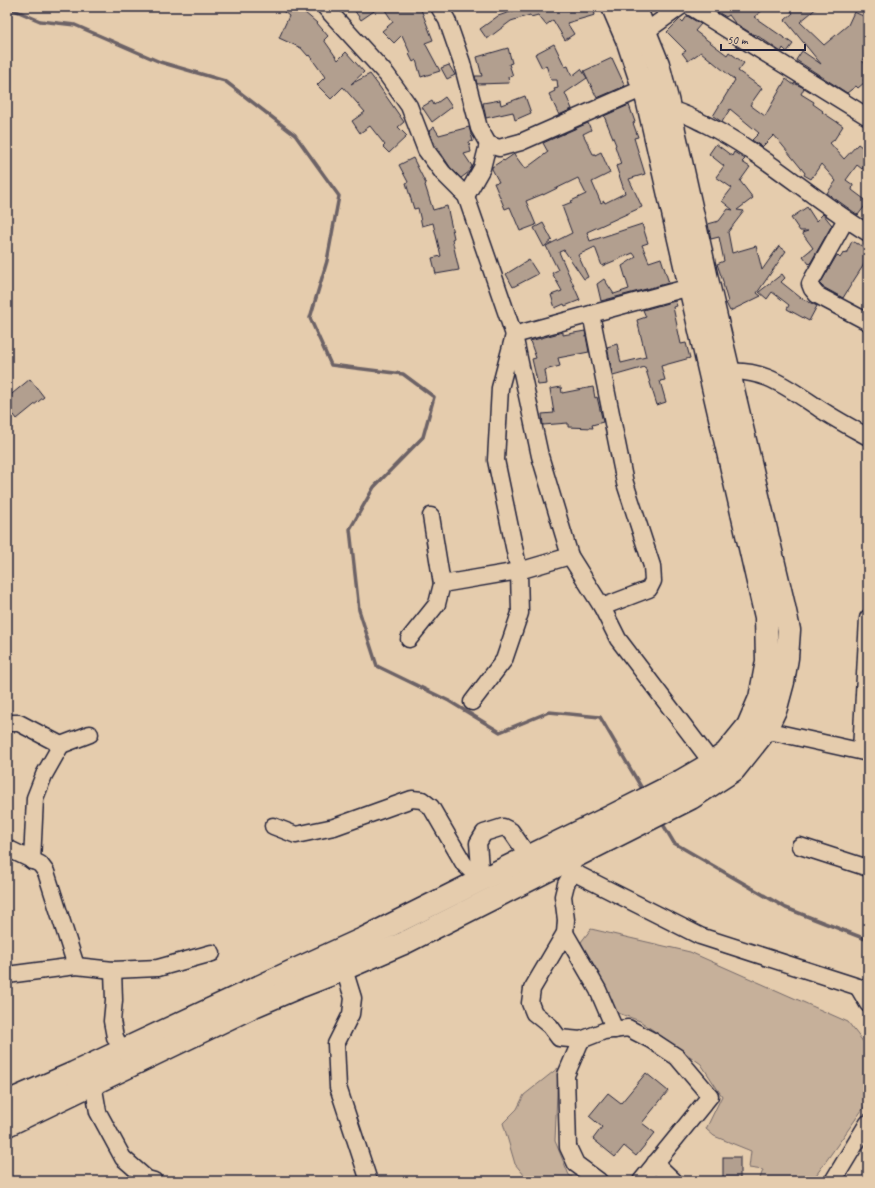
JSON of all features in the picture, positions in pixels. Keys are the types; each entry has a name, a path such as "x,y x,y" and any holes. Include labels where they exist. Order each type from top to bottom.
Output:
{"highway":[{"path":"298,978 344,969 404,943 566,859 616,825 686,790 718,771 726,753 756,728 760,698 768,661 766,616 720,373 660,112 644,88 628,42 613,7"},
{"path":"635,7 658,64 660,112 690,287 720,373"},
{"path":"7,1101 122,1051 298,978 363,939 529,857 566,859"},
{"path":"7,1125 93,1084 250,999"}],"street":[{"path":"325,7 388,74 409,106 426,150 443,174 466,196 514,335 540,456 570,556 602,607 618,639 718,771"},
{"path":"439,7 446,20 462,62 479,128 488,144 499,148 521,142 644,88"},
{"path":"645,32 680,7"},
{"path":"691,7 868,117"},
{"path":"660,112 682,114 723,134 780,170 846,219 868,233"},
{"path":"466,196 482,168 488,144"},
{"path":"846,219 810,284 812,289 817,294 868,322"},
{"path":"514,335 690,287"},
{"path":"591,314 625,483 652,566 653,581 649,589 602,607"},
{"path":"472,702 504,660 520,613 519,571 496,460 500,388 514,335"},
{"path":"720,373 759,374 785,386 868,437"},
{"path":"409,639 437,604 442,584 431,516"},
{"path":"442,584 519,571 570,556"},
{"path":"756,728 865,752 868,618"},
{"path":"7,723 19,724 61,746"},
{"path":"32,861 35,798 44,775 61,746 90,734"},
{"path":"273,826 296,835 334,827 412,799 422,800 431,807 464,864 481,880"},
{"path":"481,880 478,843 484,833 503,827 511,831 529,857"},
{"path":"800,846 868,868"},
{"path":"7,848 40,864 46,872 76,966"},
{"path":"641,1181 710,1096 677,1057 651,1040 628,1028 604,1031 581,1040 559,1038 550,1026 534,1013 530,1003 532,989 565,932 566,920 563,896 566,884 566,859 700,936 863,988 868,1004"},
{"path":"565,932 598,990 615,1030"},
{"path":"7,975 76,966 113,970 158,968 212,953"},
{"path":"344,969 353,998 351,1014 336,1044 338,1087 369,1181"},
{"path":"113,970 114,1000 112,1021 115,1037 122,1051"},
{"path":"581,1040 566,1075 568,1147 576,1164 599,1181"},
{"path":"93,1084 98,1112 123,1158 147,1179 154,1181"},
{"path":"833,1181 868,1123"},
{"path":"655,1163 674,1181"}],"shaded area":[{"path":"591,929 690,952 848,1022 868,1048 867,1103 812,1181 759,1181 763,1170 749,1168 751,1151 714,1136 706,1129 722,1096 701,1064 640,1021 618,1013 581,942"},
{"path":"558,1068 555,1141 569,1175 578,1181 529,1181 515,1164 503,1123 517,1109 524,1095"}],"building":[{"path":"278,7 298,7 317,23 328,36 324,40 338,60 346,52 364,72 351,84 370,74 404,122 398,127 407,136 389,153 383,147 385,145 370,126 360,133 352,121 365,112 343,87 331,99 317,85 325,77 309,55 308,56 301,48 279,38 289,16"},
{"path":"352,7 380,7 361,20"},
{"path":"383,7 420,7 433,40 425,43 440,71 421,77 416,60 413,62 402,35 394,43 382,31 393,22"},
{"path":"525,7 593,7 595,15 567,23 574,34 565,40 553,20 546,25 538,15 531,17 530,15 511,21 487,39 480,29 498,16"},
{"path":"709,7 767,7 754,17 793,44 787,52 783,48 781,52 755,34 754,35 735,23 729,15 726,17"},
{"path":"788,7 818,7 800,22 824,45 848,25 854,12 868,18 868,52 862,60 868,68 868,77 863,80 865,82 858,88 856,86 847,93 796,60 802,51 821,64 785,20 793,13"},
{"path":"687,16 701,24 695,31 727,55 729,52 744,63 738,71 762,88 750,105 765,116 786,79 794,85 794,83 804,88 801,94 814,102 813,104 823,111 822,112 843,126 834,140 830,143 844,159 858,144 862,147 868,137 868,162 862,169 857,165 846,180 853,185 852,190 868,202 858,215 827,193 836,181 821,164 811,179 804,175 805,173 774,135 762,147 752,140 759,133 730,109 722,122 713,116 735,80 701,52 688,61 682,53 686,51 667,32 680,19 683,22"},
{"path":"554,44 565,67 568,66 572,76 581,69 587,78 565,93 572,109 559,115 549,94 555,91 554,89 558,88 557,80 551,80 546,65 542,68 535,54"},
{"path":"508,48 512,63 509,64 513,76 508,77 509,83 477,84 475,76 482,76 477,57"},
{"path":"612,58 625,86 597,98 584,71"},
{"path":"449,65 455,75 447,79 441,68"},
{"path":"525,96 531,113 515,120 513,112 486,118 483,103 500,100 501,105"},
{"path":"445,97 452,107 432,122 422,107 432,101 434,105"},
{"path":"629,105 638,137 634,138 645,174 629,179 642,207 587,232 590,241 642,224 648,243 642,245 649,262 661,258 669,283 601,301 597,284 604,279 614,294 629,289 622,266 636,257 633,253 602,266 595,247 578,255 588,277 584,279 564,250 559,252 580,300 555,308 551,295 562,291 552,273 558,270 546,246 572,233 562,206 586,194 578,178 543,195 526,201 536,225 520,231 510,207 505,209 494,183 499,182 492,167 514,154 525,169 548,152 543,143 588,123 591,130 583,134 593,154 595,155 601,152 610,173 592,182 601,203 604,201 605,203 625,193 616,166 621,164 615,146 616,145 604,116"},
{"path":"434,127 439,135 469,127 473,141 469,142 471,152 464,154 472,166 469,172 461,178 450,167 433,141 429,131"},
{"path":"716,144 732,156 734,152 745,159 742,162 750,167 740,181 753,198 737,210 744,211 728,232 732,253 756,246 762,270 779,246 786,251 757,293 761,296 730,311 726,303 728,302 724,284 717,264 724,261 719,237 711,239 708,224 719,221 728,209 733,210 722,201 732,188 716,177 724,166 709,154"},
{"path":"413,158 426,184 425,185 433,210 447,206 459,270 436,274 432,258 441,256 433,223 422,226 418,208 414,209 406,183 408,182 399,165"},
{"path":"807,207 816,221 823,214 832,225 809,264 803,256 813,248 802,233 808,231 800,231 791,218"},
{"path":"543,223 552,240 544,247 534,228"},
{"path":"852,241 868,249 868,255 863,266 843,298 820,284 837,255 840,258 844,252 846,254"},
{"path":"529,260 538,274 513,287 506,274"},
{"path":"782,274 785,278 781,282 801,298 817,306 809,321 787,309 789,305 772,292 767,299 759,292"},
{"path":"675,301 677,306 673,307 681,344 686,343 690,358 661,366 665,380 660,381 666,402 657,405 645,367 613,376 607,347 617,344 621,363 646,357 637,320 646,317 643,310"},
{"path":"585,331 589,352 558,358 560,366 545,370 547,384 538,385 532,359 536,358 530,341 563,332 563,335"},
{"path":"30,379 44,397 17,419 14,415 7,419 7,398"},
{"path":"561,387 562,393 593,387 603,422 592,425 593,428 568,427 568,423 543,425 542,414 554,413 550,389"},
{"path":"646,1073 668,1091 642,1123 655,1133 636,1156 624,1146 615,1157 593,1139 602,1127 589,1116 608,1093 621,1103"},
{"path":"723,1157 740,1157 740,1181 723,1181"}],"waterway":[{"path":"7,7 40,21 75,25 160,62 225,81 295,135 339,196 327,261 310,318 331,365 403,374 434,397 423,437 374,487 350,529 359,610 377,666 449,701 500,732 549,712 600,717 644,792"},
{"path":"661,821 674,843 786,908 868,940"}]}
